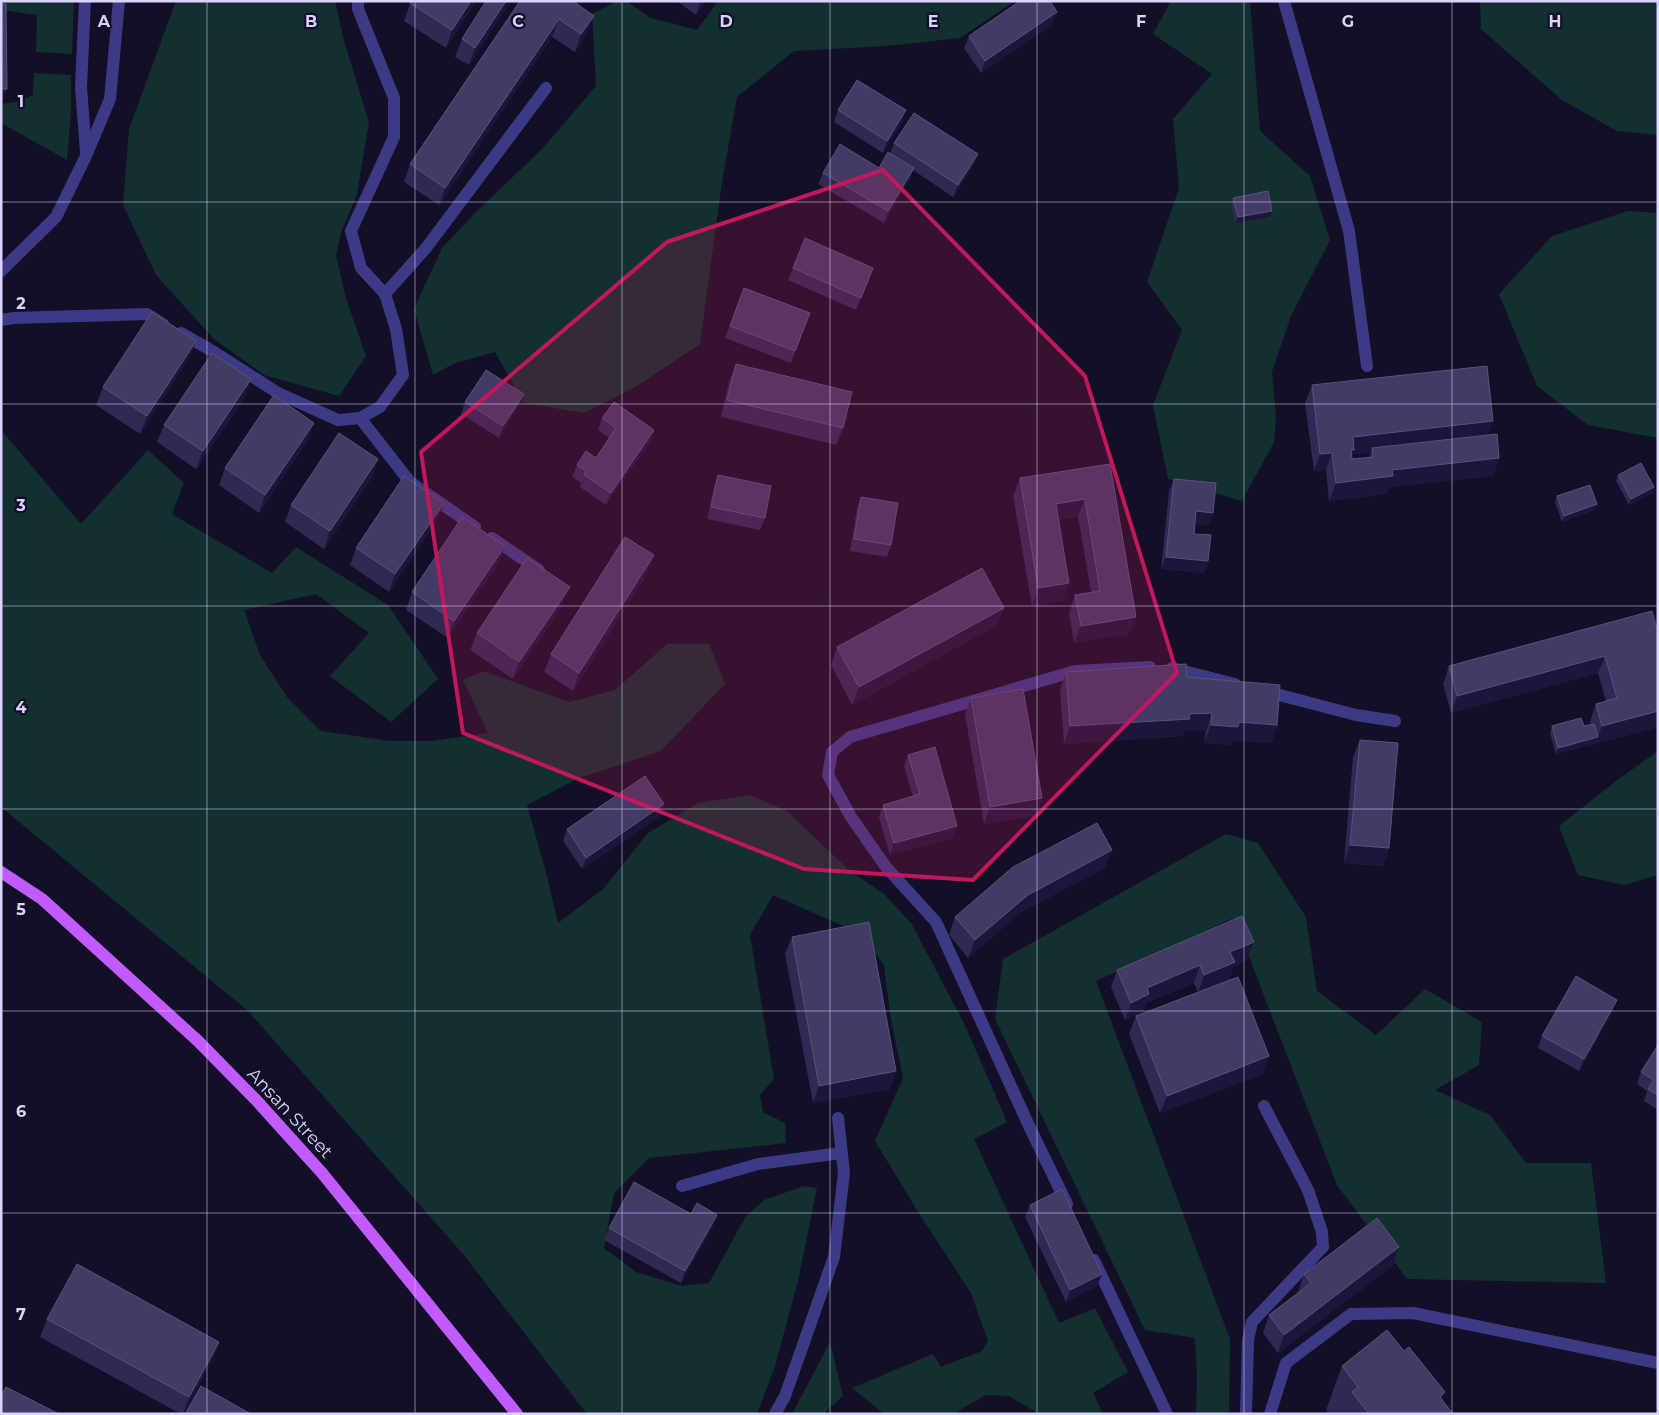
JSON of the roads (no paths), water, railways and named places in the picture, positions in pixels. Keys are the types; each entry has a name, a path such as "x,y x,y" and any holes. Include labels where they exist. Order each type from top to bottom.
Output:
{"main road":[{"name":"Ansan Street","path":"1,872 42,899 198,1041 257,1101 328,1180 517,1414"}],"street":[{"path":"85,1 81,87 86,156"},
{"path":"1,271 56,218 86,156 110,98 119,1"},
{"path":"1,320 146,314 214,352 278,393 338,420 360,418 380,407 403,375 396,329 385,294 361,268 351,231 394,137 394,98 358,9 358,1"},
{"path":"1284,1 1350,231 1367,366"},
{"path":"385,294 426,248 546,88"},
{"path":"360,418 410,482 553,579"},
{"path":"1073,1215 1030,1128 936,922 886,867 851,817 828,775 832,752 850,738 1076,671 1167,666 1356,715 1395,721"},
{"path":"1246,1414 1248,1340 1252,1322 1323,1248 1322,1232 1308,1190 1264,1106"},
{"path":"775,1414 785,1396 834,1257 844,1173 838,1118"},
{"path":"682,1186 758,1164 842,1154"},
{"path":"1090,1250 1167,1414"},
{"path":"1270,1414 1286,1363 1351,1314 1413,1313 1658,1362"}]}
